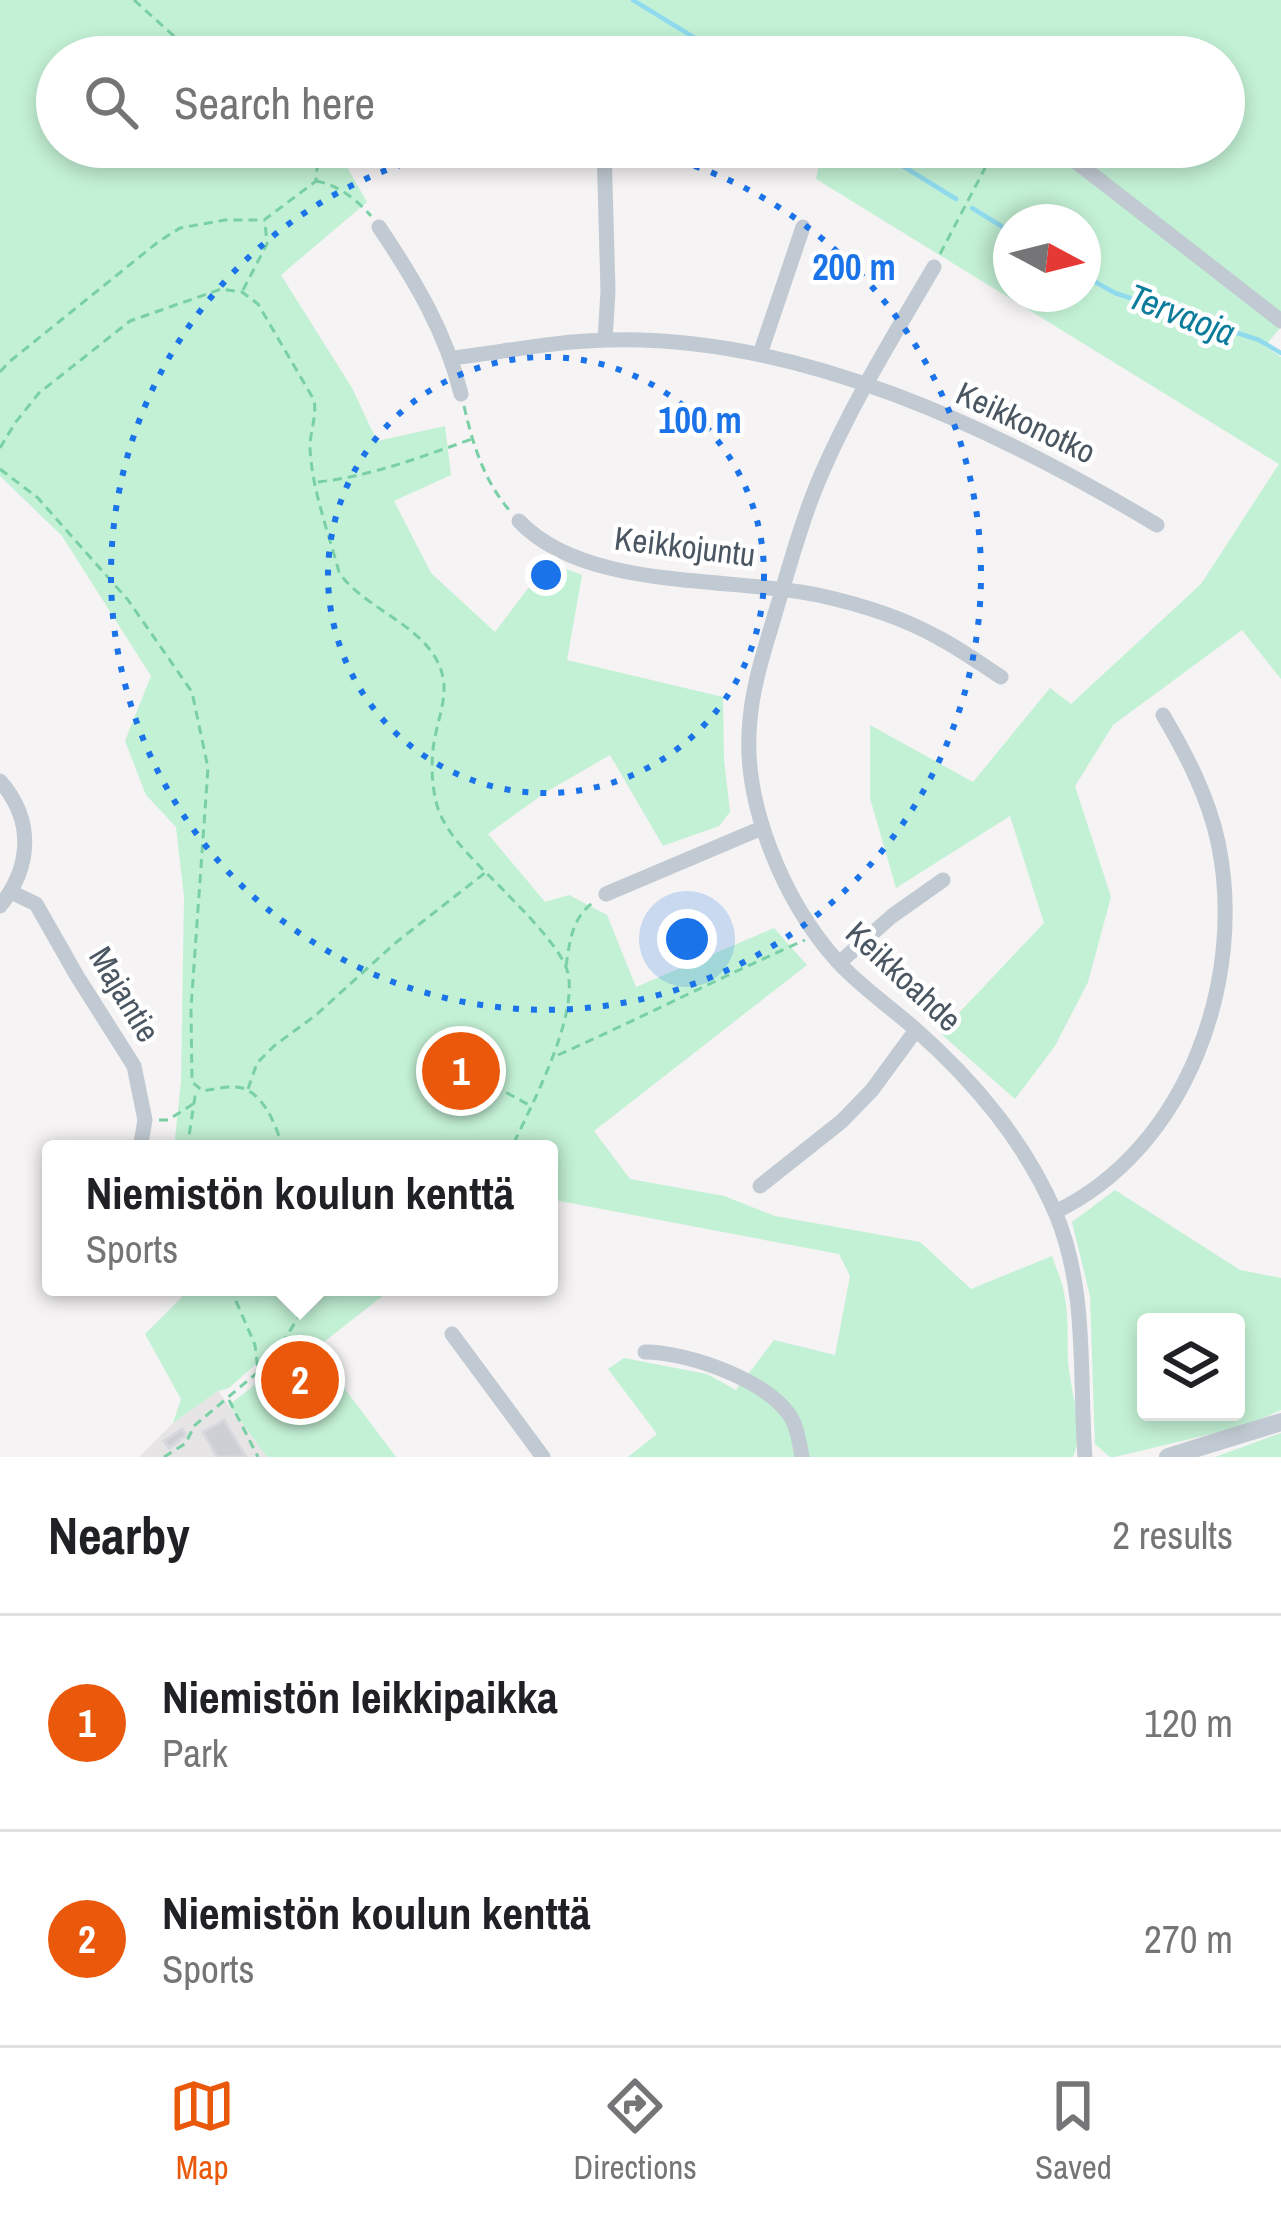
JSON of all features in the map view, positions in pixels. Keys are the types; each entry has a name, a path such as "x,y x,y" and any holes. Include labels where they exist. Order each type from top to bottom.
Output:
{"street":[{"path":"605,168 605,340"},
{"path":"1085,168 1281,321"},
{"path":"760,354 803,226"},
{"path":"379,227 422,294 452,358 461,394"},
{"name":"Keikkoahde","path":"934,267 865,386 820,477 756,680 749,724 752,775 762,828 788,889 818,935 839,963 963,1072 995,1108 1055,1213 1069,1250 1080,1308 1084,1457"},
{"name":"Keikkonotko","path":"452,358 605,340 671,341 760,354 904,398 1043,460 1157,525"},
{"name":"Keikkojuntu","path":"520,521 549,545 600,566 783,588 883,613 939,638 1001,677"},
{"path":"1055,1213 1104,1182 1170,1107 1193,1064 1222,968 1226,912 1218,842 1204,795 1163,715"},
{"path":"0,781 16,799 26,828 11,892 0,906"},
{"path":"607,894 762,828"},
{"path":"839,963 892,916 943,880"},
{"name":"Majantie","path":"11,892 36,904 134,1066 146,1120 142,1140"},
{"path":"760,1186 842,1121 872,1090 916,1030"},
{"path":"452,1334 543,1457"},
{"path":"645,1352 720,1367 771,1398 791,1418 802,1457"},
{"path":"1168,1457 1281,1422"}],"path":[{"path":"134,0 174,36"},
{"path":"316,181 317,168"},
{"path":"934,267 985,168"},
{"path":"0,372 180,228 225,220 264,220 316,181 358,201 379,227"},
{"path":"242,292 267,244 264,220"},
{"path":"0,448 39,393 130,321 221,289 242,292 258,304 314,400 310,443 314,482 339,572 347,584 399,620 435,657 447,694 433,742 439,814 455,838 531,918 566,966"},
{"path":"461,394 482,468 498,497 520,521"},
{"path":"314,482 379,471 472,439"},
{"path":"0,469 38,498 128,600 192,692 208,768 191,1008 192,1082 203,1091 241,1087 248,1091 261,1101 281,1140"},
{"path":"248,1091 257,1063 274,1046 487,872"},
{"path":"515,1140 554,1056 570,992 566,966 571,932 584,910 607,894"},
{"path":"554,1056 818,935"},
{"path":"467,1071 531,1106"},
{"path":"188,1140 196,1088"},
{"path":"146,1120 169,1120 194,1104"},
{"path":"234,1296 255,1345 258,1372"},
{"path":"164,1457 186,1443 194,1426 258,1372 311,1296"},
{"path":"228,1398 258,1457"}],"shaded area":[{"path":"218,1391 267,1457 139,1457 173,1423"}],"green space":[{"path":"0,0 1281,0 1281,327 1265,346 1281,357 1281,679 1242,630 1113,725 1075,786 1111,897 1088,982 1055,1046 1015,1099 940,1033 1044,923 1010,816 896,888 870,798 870,725 973,782 1050,688 1071,704 1201,584 1279,464 1032,312 1101,312 1101,204 993,204 993,288 816,179 818,168 1245,168 1245,36 36,36 36,168 349,168 367,202 281,275 352,388 377,441 445,426 451,475 394,501 431,573 495,632 548,562 582,575 567,660 723,697 730,812 719,826 663,846 610,755 546,792 488,834 545,902 569,895 607,915 636,987 774,928 807,965 594,1131 630,1179 724,1196 775,1216 920,1242 971,1289 1052,1256 1067,1310 1077,1422 1073,1457 628,1457 657,1434 608,1369 624,1358 707,1374 736,1390 774,1340 835,1355 850,1276 839,1254 558,1201 558,1140 175,1140 181,1081 184,897 176,827 146,795 125,741 151,676 62,536 0,476"},
{"path":"1115,1190 1240,1270 1281,1278 1281,1410 1244,1426 1110,1457 1095,1444 1090,1296 1072,1222"},
{"path":"383,1296 315,1349 396,1457 267,1457 229,1405 294,1354 265,1356 229,1388 173,1423 181,1399 145,1334 182,1297"},
{"path":"1281,1433 1281,1457 1215,1457"}],"building":[{"path":"224,1420 246,1457 217,1457 203,1432"},
{"path":"182,1429 186,1435 169,1448 164,1441"}],"waterway":[{"name":"Tervaoja","path":"633,0 692,36"},
{"name":"Tervaoja","path":"906,168 956,199"},
{"name":"Tervaoja","path":"972,208 993,221"},
{"name":"Tervaoja","path":"1101,285 1259,340 1281,353"}],"place":[{"name":"Niemistön leikkipaikka","path":"461,1071"},
{"name":"Niemistön koulun kenttä","path":"300,1380"}]}
